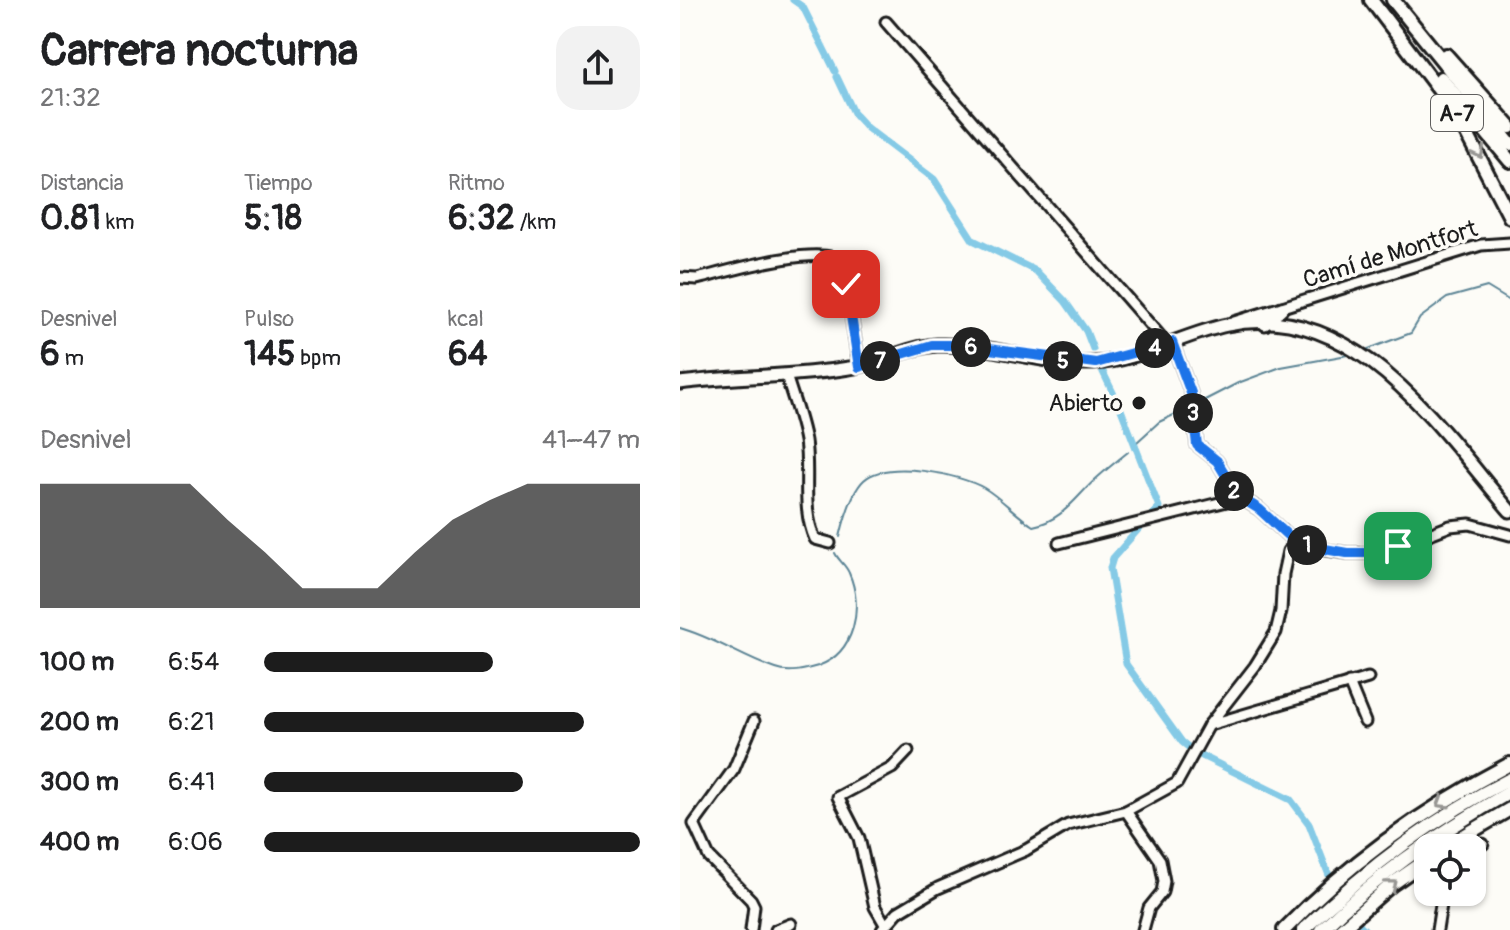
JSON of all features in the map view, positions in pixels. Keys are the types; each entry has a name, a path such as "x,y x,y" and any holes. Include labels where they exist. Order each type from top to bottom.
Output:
{"highway":[{"name":"A-7","path":"1371,0 1469,132 1510,217"},
{"name":"A-7","path":"1394,0 1510,127"},
{"path":"1394,0 1510,144"},
{"path":"1388,20 1407,38 1510,161"},
{"path":"1284,930 1337,879 1436,806 1510,764"},
{"path":"1321,930 1339,918 1351,902 1421,833 1510,779"},
{"path":"1351,902 1432,839 1510,792"},
{"path":"1467,834 1510,809"},
{"path":"1351,902 1414,867"},
{"path":"1303,930 1339,918"}],"main road":[{"path":"680,383 859,367 932,345 958,345 1096,363 1266,317 1282,308"},
{"path":"1266,317 1284,325 1318,332 1372,360 1399,382 1510,511"},
{"path":"1266,317 1300,333"},
{"path":"1228,328 1300,333 1334,339"}],"street":[{"path":"886,22 1174,341 1191,393 1197,445 1217,461 1238,496 1259,509 1297,544 1347,553 1380,553 1450,526 1470,524 1510,535"},
{"name":"Camí de Montfort","path":"1284,325 1280,313 1282,308 1481,245 1510,243"},
{"path":"680,278 697,279 802,257 838,257 843,262 859,367"},
{"path":"786,375 804,439 808,468 807,516 815,539 830,543"},
{"path":"1059,543 1238,496"},
{"path":"908,751 892,768 838,797 859,838 875,907 884,928 898,912 925,895 1026,850 1068,825 1126,811 1177,783 1209,725 1255,666 1276,632 1288,551 1297,544"},
{"path":"1209,725 1368,678"},
{"path":"1349,683 1365,722"},
{"path":"751,930 754,906 751,900 709,857 694,824 734,769 754,721"},
{"path":"1126,811 1160,860 1164,881 1162,892 1149,908 1143,930"},
{"path":"1437,930 1441,906"},
{"path":"776,930 791,924"}],"waterway":[{"path":"793,0 803,7 835,71"},
{"path":"837,77 855,115 867,128 934,179 973,240 1036,271 1065,301 1086,331 1093,349"},
{"path":"1363,351 1411,333 1420,318 1447,298 1487,287 1510,301"},
{"path":"1199,403 1238,383 1281,367 1353,354"},
{"path":"1103,372 1159,507 1148,520"},
{"path":"1137,442 1159,422 1180,412"},
{"path":"840,537 855,492 864,480 875,474 905,470 958,478 984,488 1033,526 1061,513 1128,452"},
{"path":"1144,523 1113,558 1110,568 1126,664 1182,742 1192,750"},
{"path":"680,628 781,670 797,671 831,660 848,640 856,614 856,600 848,570 835,553"},
{"path":"1198,754 1291,800 1309,824 1330,878"},
{"path":"1357,922 1365,930"}],"place":[{"name":"Abierto","path":"1139,403"}],"route":[{"path":"846,284 859,367 932,345 958,345 1096,363 1172,342 1191,393 1197,445 1222,467 1228,484 1238,496 1259,509 1297,544 1347,553 1380,553 1398,546"}]}
